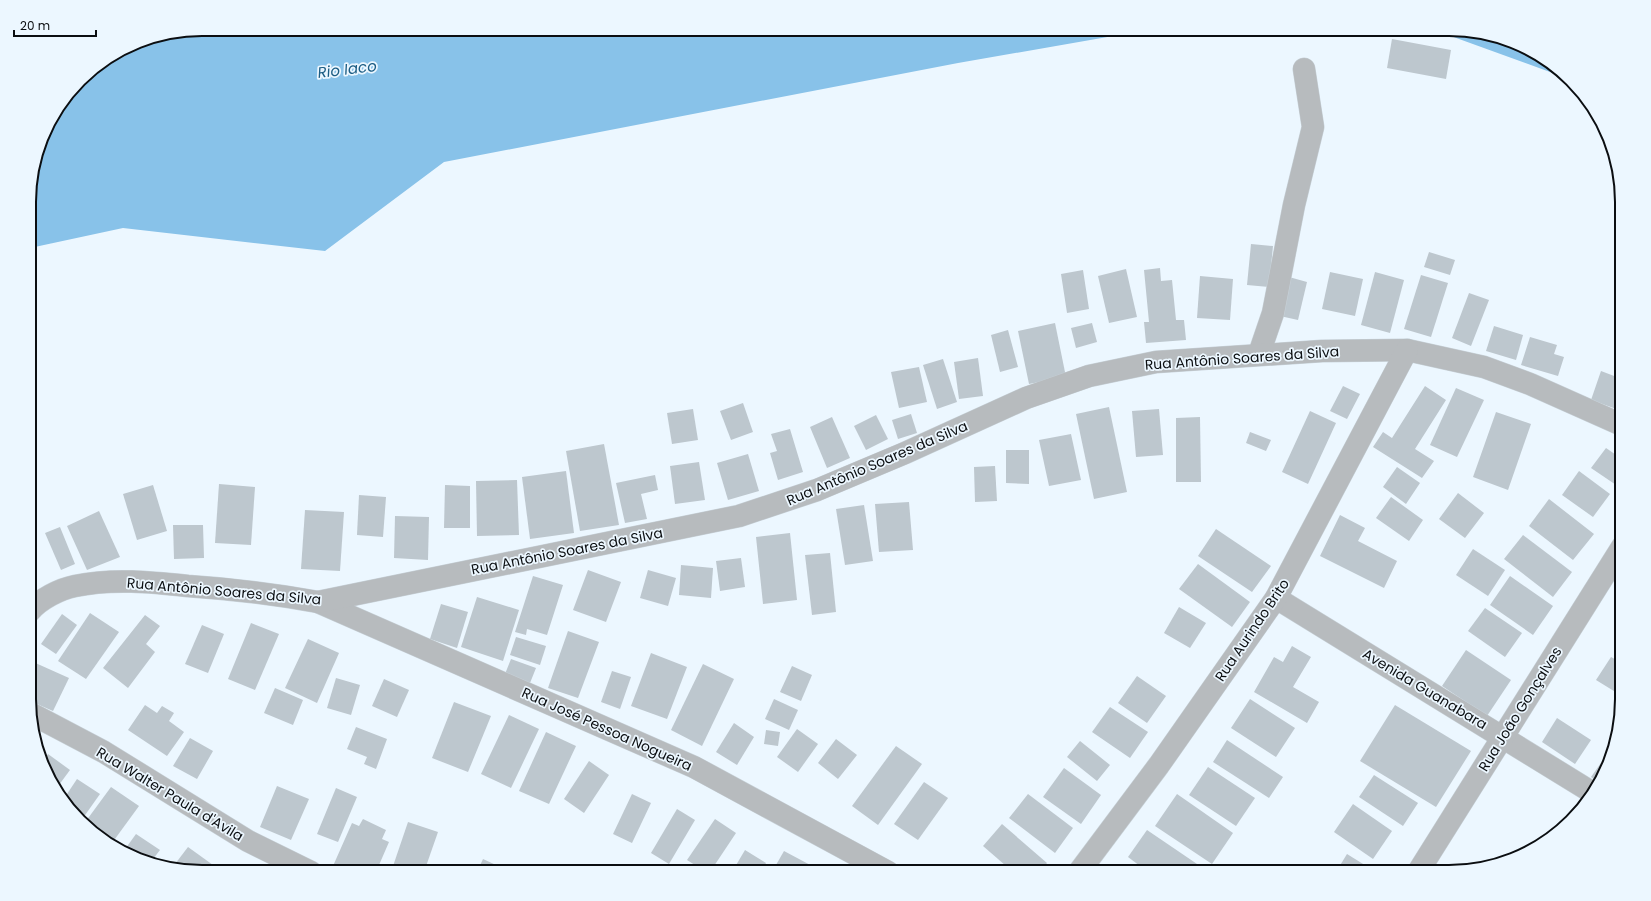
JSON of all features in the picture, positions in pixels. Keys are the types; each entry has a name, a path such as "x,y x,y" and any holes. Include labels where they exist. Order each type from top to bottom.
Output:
{"street":[{"path":"1259,354 1274,313 1294,205 1313,127 1304,69"},
{"name":"Rua Antônio Soares da Silva","path":"36,605 64,590 75,586 115,582 148,582 268,593 318,602 739,516 817,490 905,454 1026,398 1089,376 1156,362 1322,350 1407,350 1484,367 1530,384 1615,422"},
{"name":"Rua Aurindo Brito","path":"1084,865 1159,765 1276,598 1407,350"},
{"name":"Rua João Gonçalves","path":"1422,865 1615,558"},
{"name":"Avenida Guanabara","path":"1276,598 1588,790"},
{"name":"Rua José Pessoa Nogueira","path":"318,602 694,767 875,865"},
{"name":"Rua Walter Paula d'Avila","path":"37,716 104,752 248,841 297,865"}],"water":[{"name":"Rio Iaco","path":"191,36 1113,36 958,63 444,162 325,251 123,228 36,247 36,191 39,169 49,138 58,119 77,92 92,77 128,53 169,39"},
{"path":"1451,36 1471,37 1502,45 1523,53 1555,74"}],"building":[{"path":"1392,39 1451,50 1446,79 1387,68"},
{"path":"1251,244 1273,246 1269,287 1247,285"},
{"path":"1429,252 1455,260 1450,275 1424,267"},
{"path":"1160,268 1161,281 1172,280 1176,320 1184,320 1186,340 1146,343 1144,322 1149,322 1144,270"},
{"path":"1126,269 1137,317 1109,323 1098,276"},
{"path":"1083,270 1089,309 1067,313 1061,274"},
{"path":"1330,272 1363,279 1355,316 1322,309"},
{"path":"1375,272 1404,280 1390,333 1361,325"},
{"path":"1421,275 1448,283 1431,337 1404,329"},
{"path":"1200,276 1233,279 1230,320 1197,318"},
{"path":"1289,277 1307,282 1298,320 1280,316"},
{"path":"1469,293 1489,300 1471,346 1452,338"},
{"path":"1055,323 1066,377 1029,384 1018,331"},
{"path":"1092,323 1097,342 1076,348 1071,328"},
{"path":"1494,326 1523,335 1516,360 1486,351"},
{"path":"1008,330 1018,367 1000,372 991,335"},
{"path":"1530,337 1557,345 1554,354 1564,357 1558,376 1521,365"},
{"path":"978,358 983,396 959,399 954,362"},
{"path":"943,359 957,402 937,409 923,365"},
{"path":"919,367 927,402 899,408 891,372"},
{"path":"1601,371 1615,376 1615,409 1591,400"},
{"path":"1343,386 1360,394 1347,419 1330,411"},
{"path":"1425,386 1446,400 1415,449 1434,461 1422,478 1373,447 1383,432 1392,438"},
{"path":"1456,388 1484,400 1457,457 1430,445"},
{"path":"743,403 753,432 731,440 720,411"},
{"path":"1109,407 1127,492 1094,499 1076,414"},
{"path":"693,409 698,440 672,444 667,413"},
{"path":"1159,409 1163,455 1136,457 1132,411"},
{"path":"1310,411 1336,423 1308,484 1282,472"},
{"path":"1496,412 1531,424 1508,490 1473,477"},
{"path":"911,414 917,433 898,439 892,420"},
{"path":"876,415 888,439 866,450 854,426"},
{"path":"832,417 850,458 827,468 810,427"},
{"path":"1200,417 1201,482 1176,482 1176,418"},
{"path":"790,429 803,472 778,480 770,453 777,451 771,434"},
{"path":"1250,432 1271,440 1266,451 1246,443"},
{"path":"1071,434 1081,480 1049,486 1039,440"},
{"path":"604,444 619,525 580,531 566,451"},
{"path":"1606,448 1615,454 1615,484 1591,468"},
{"path":"1006,450 1029,450 1029,484 1006,483"},
{"path":"748,454 759,491 728,500 717,463"},
{"path":"699,462 705,500 675,504 670,466"},
{"path":"995,466 997,501 975,502 974,467"},
{"path":"1397,467 1420,483 1406,504 1383,487"},
{"path":"566,471 574,533 530,539 522,477"},
{"path":"1579,471 1610,494 1593,517 1562,495"},
{"path":"655,475 658,490 641,494 647,519 625,523 616,483"},
{"path":"517,480 519,535 477,536 476,481"},
{"path":"219,484 255,487 251,545 215,543"},
{"path":"153,485 167,531 137,540 123,494"},
{"path":"445,485 470,486 470,528 444,528"},
{"path":"1458,493 1484,513 1465,538 1439,519"},
{"path":"359,495 386,497 383,537 357,535"},
{"path":"1391,497 1423,520 1409,541 1376,518"},
{"path":"1549,499 1594,534 1573,560 1529,526"},
{"path":"909,502 913,550 879,552 875,504"},
{"path":"864,505 873,561 845,565 836,509"},
{"path":"305,510 344,512 340,571 301,569"},
{"path":"99,511 120,557 87,570 67,526"},
{"path":"1340,515 1365,528 1358,541 1397,561 1384,588 1320,556"},
{"path":"395,516 429,517 428,560 394,558"},
{"path":"173,525 203,525 204,558 174,559"},
{"path":"60,527 75,564 61,570 45,533"},
{"path":"1216,529 1271,566 1252,592 1198,556"},
{"path":"790,533 797,600 763,604 756,537"},
{"path":"1523,535 1572,572 1553,597 1504,559"},
{"path":"1473,549 1505,570 1488,596 1456,575"},
{"path":"830,553 836,612 812,615 805,555"},
{"path":"741,558 745,587 720,591 716,561"},
{"path":"1198,564 1250,602 1232,627 1179,589"},
{"path":"681,565 713,568 711,598 679,595"},
{"path":"588,570 621,582 606,622 573,610"},
{"path":"648,570 676,578 668,606 640,598"},
{"path":"533,576 563,585 547,635 527,629 526,635 515,632"},
{"path":"1510,576 1553,606 1533,635 1490,605"},
{"path":"477,597 519,610 503,661 461,647"},
{"path":"441,604 468,612 457,648 430,639"},
{"path":"1179,607 1206,623 1190,648 1164,633"},
{"path":"1485,608 1522,633 1505,657 1468,631"},
{"path":"90,613 119,632 86,679 58,661"},
{"path":"62,614 77,625 56,654 41,644"},
{"path":"145,615 160,626 146,644 155,652 128,688 103,668"},
{"path":"251,623 279,634 255,690 228,679"},
{"path":"202,625 224,634 208,673 185,664"},
{"path":"568,631 599,642 578,698 548,688"},
{"path":"516,637 546,646 540,665 510,655"},
{"path":"308,639 339,653 317,703 285,688"},
{"path":"1292,646 1311,657 1293,687 1319,702 1307,723 1254,692 1274,657 1283,662"},
{"path":"1466,650 1511,680 1487,716 1442,686"},
{"path":"651,653 687,667 667,719 631,706"},
{"path":"1611,657 1615,659 1615,692 1596,680"},
{"path":"511,659 536,668 530,683 505,674"},
{"path":"36,663 69,678 53,711 36,704"},
{"path":"703,664 734,679 702,746 671,730"},
{"path":"792,666 812,675 801,701 780,692"},
{"path":"612,671 631,677 620,709 601,702"},
{"path":"1137,676 1166,696 1147,723 1118,703"},
{"path":"336,678 360,685 351,715 327,708"},
{"path":"384,679 409,690 397,717 372,706"},
{"path":"275,688 303,700 293,725 264,713"},
{"path":"774,699 798,710 789,730 765,719"},
{"path":"1250,699 1295,728 1276,757 1231,728"},
{"path":"454,702 491,716 468,772 432,758"},
{"path":"145,705 157,713 162,706 174,713 169,721 184,732 167,756 128,730"},
{"path":"1395,705 1471,751 1436,807 1360,761"},
{"path":"1110,707 1148,732 1130,758 1092,732"},
{"path":"509,715 539,729 511,788 481,774"},
{"path":"1557,718 1591,740 1575,764 1542,742"},
{"path":"734,723 754,737 737,765 716,752"},
{"path":"356,727 387,739 376,769 364,764 367,757 347,749"},
{"path":"797,729 818,744 798,772 777,757"},
{"path":"766,730 780,732 778,746 764,744"},
{"path":"546,732 576,746 549,804 519,791"},
{"path":"190,738 213,751 197,779 173,766"},
{"path":"836,739 857,755 838,779 818,763"},
{"path":"1227,740 1283,777 1269,798 1213,762"},
{"path":"1080,741 1110,765 1097,781 1067,757"},
{"path":"896,746 922,764 878,825 852,806"},
{"path":"48,754 70,770 60,784 53,773 47,756"},
{"path":"1603,760 1594,780 1591,777"},
{"path":"589,761 609,775 584,813 564,799"},
{"path":"1208,767 1255,798 1236,826 1189,795"},
{"path":"1064,768 1101,795 1081,824 1043,797"},
{"path":"1374,775 1418,803 1403,826 1359,797"},
{"path":"77,779 100,794 85,816 77,809 66,795"},
{"path":"924,782 948,798 918,840 894,824"},
{"path":"277,786 309,799 291,840 260,827"},
{"path":"111,787 139,806 114,840 92,824 88,819"},
{"path":"336,788 357,797 338,842 317,834"},
{"path":"632,794 651,803 632,843 613,834"},
{"path":"1028,794 1073,828 1055,853 1009,818"},
{"path":"1177,794 1233,833 1212,864 1155,826"},
{"path":"1353,804 1392,831 1373,859 1334,832"},
{"path":"677,809 695,820 669,864 651,853"},
{"path":"363,819 386,830 382,839 389,842 379,865 333,865 352,823 359,826"},
{"path":"715,819 736,833 715,865 695,865 687,860"},
{"path":"408,822 438,832 426,865 393,865"},
{"path":"1002,824 1047,863 1045,865 1005,865 983,846"},
{"path":"1147,830 1199,865 1139,865 1128,857"},
{"path":"136,834 160,850 154,858 126,847"},
{"path":"188,847 213,865 191,865 176,863"},
{"path":"745,850 766,863 765,865 736,865"},
{"path":"784,851 810,865 776,865"},
{"path":"1347,854 1365,865 1340,865"},
{"path":"483,859 496,865 480,865"}]}
